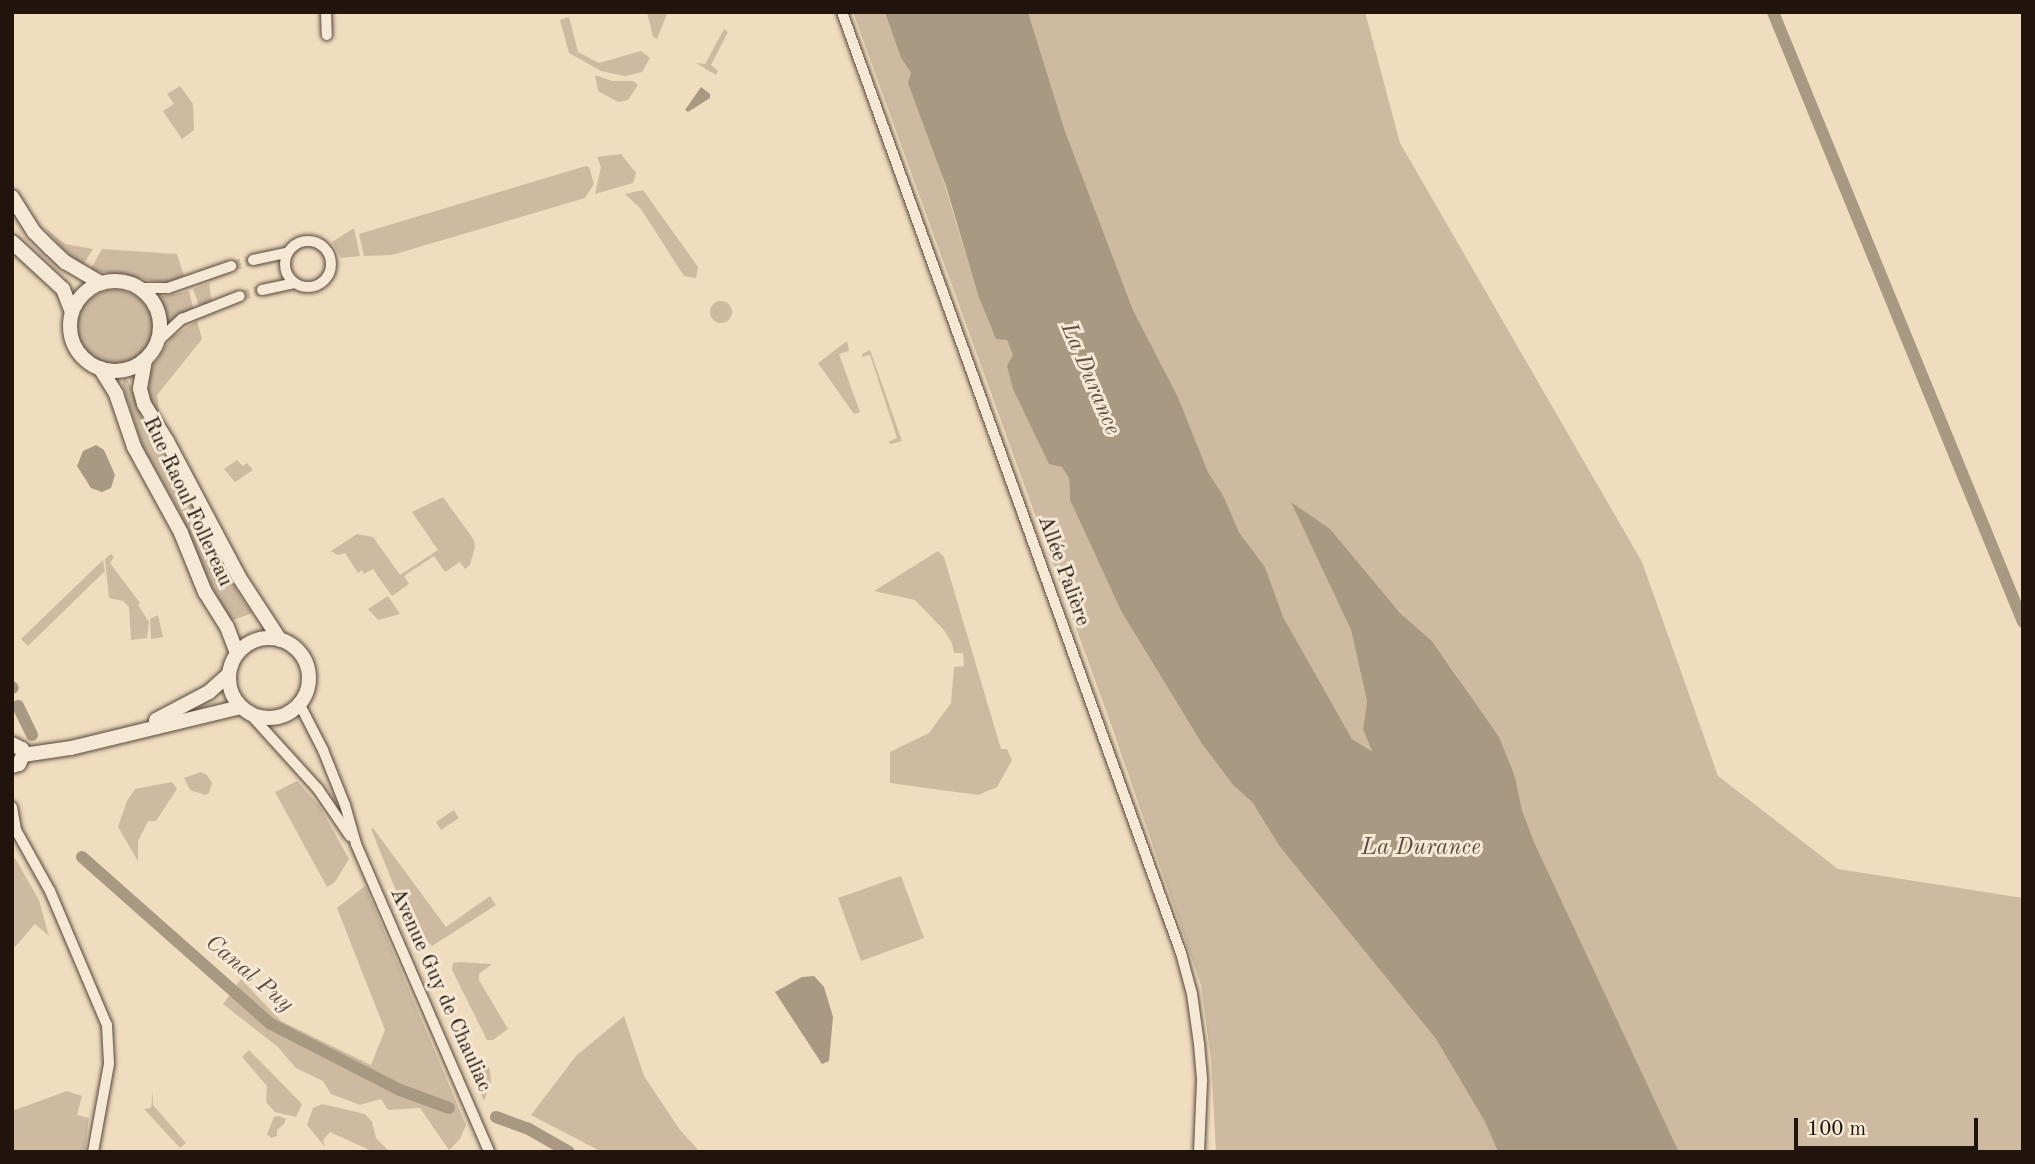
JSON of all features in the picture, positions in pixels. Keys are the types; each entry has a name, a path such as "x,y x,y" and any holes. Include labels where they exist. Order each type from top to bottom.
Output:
{"street":[{"path":"326,12 327,35"},
{"name":"Allée Palière","path":"842,12 1181,953 1192,994 1199,1044 1202,1082 1199,1152"},
{"path":"12,197 34,232 50,248 65,262 101,283"},
{"path":"253,260 287,253 297,243 312,241 321,244 331,256 330,273 325,281 309,288 294,283 262,290"},
{"path":"12,242 63,289 72,312"},
{"path":"287,253 285,269 294,283"},
{"path":"231,266 176,286 140,288 121,281 101,283 84,293 72,312 70,329 76,349 82,357 100,368 123,370 145,360 158,341 182,319 240,296"},
{"path":"140,288 156,306 159,318 158,341"},
{"name":"Rue Raoul Follereau","path":"145,360 141,389 144,404 167,440 239,577 280,640"},
{"name":"Rue Raoul Follereau","path":"100,368 118,398 134,447 181,533 205,592 232,638 237,653"},
{"path":"12,766 19,764 18,749 71,748 133,731 245,711 271,719 282,717 300,705 309,686 308,666 297,649 280,640 261,639 237,653 229,674 201,697 133,731"},
{"path":"229,674 233,698 245,711"},
{"name":"Avenue Guy de Chauliac","path":"300,705 341,794 356,844 489,1152"},
{"name":"Avenue Guy de Chauliac","path":"245,711 318,789 356,844"},
{"path":"12,807 13,820 50,891 107,1025 109,1064 93,1152"}],"shaded area":[{"path":"647,12 667,14 657,39 653,37"},
{"path":"853,12 886,12 901,58 911,73 978,295 1007,340 1069,478 1070,500 1121,611 1202,744 1233,785 1252,802 1280,847 1436,1039 1485,1122 1498,1152 1216,1152 1211,1059 1201,985 1112,727"},
{"path":"1028,12 1365,12 1400,143 1642,562 1718,776 1838,869 2023,898 2023,1152 1679,1152 1534,842 1522,810 1515,777 1457,676 1432,641 1400,613 1293,503 1351,630 1367,703 1363,729 1373,751 1352,739 1282,617 1265,567 1239,532 1223,495 1208,472 1178,397 1133,310 1065,131"},
{"path":"569,17 578,52 599,63 641,51 650,58 642,72 625,76 601,71 569,53 560,20"},
{"path":"724,29 728,32 711,65 718,71 716,75 696,63 705,64"},
{"path":"595,75 612,81 633,81 638,85 628,100 618,102 598,91"},
{"path":"180,86 193,104 194,130 182,139 163,111 174,104 167,94"},
{"path":"621,154 636,173 633,183 595,194 601,167 597,157"},
{"path":"589,167 594,184 585,198 392,255 364,256 359,234"},
{"path":"643,190 698,267 696,278 684,276 641,209 625,194"},
{"path":"44,227 65,244 93,249 83,265 63,249"},
{"path":"354,228 360,256 341,258 332,242"},
{"path":"102,249 177,254 184,276 165,283 90,270"},
{"path":"209,283 212,303 199,305 193,289"},
{"path":"115,290 129,293 142,301 150,314 153,328 150,342 142,355 129,363 115,366 101,363 88,355 80,342 77,328 80,314 88,301 101,293"},
{"path":"189,291 193,308 167,323 158,297"},
{"path":"721,301 729,304 732,312 729,320 721,323 713,320 710,312 713,304"},
{"path":"197,321 202,339 157,395 166,430 147,395 151,369 172,337"},
{"path":"847,341 849,351 839,354 860,412 854,414 818,363"},
{"path":"870,350 902,441 891,444 888,442 897,438 870,355 862,357 862,354"},
{"path":"125,377 142,418 190,499 241,598 252,613 231,621 207,577 177,507 143,447 122,384"},
{"path":"237,460 243,466 247,463 253,470 235,482 224,469"},
{"path":"443,497 474,540 470,565 465,569 460,562 445,572 434,556 404,576 409,584 392,596 373,569 364,574 362,570 358,573 345,553 338,555 331,551 357,534 373,537 400,575 438,550 412,512"},
{"path":"938,551 944,557 1001,749 1007,749 1012,760 997,787 978,795 890,783 890,752 929,733 951,703 954,667 964,666 963,653 954,653 952,643 943,629 915,600 874,591"},
{"path":"111,554 114,557 110,563 140,603 138,605 149,622 147,638 131,640 129,607 123,601 109,598 105,559"},
{"path":"103,560 105,571 28,646 21,639"},
{"path":"388,596 400,614 378,620 368,609"},
{"path":"158,615 163,637 151,639 150,619"},
{"path":"201,772 207,775 212,783 209,793 205,795 190,790 184,778"},
{"path":"297,781 320,807 349,859 335,882 327,887 275,792"},
{"path":"172,782 177,789 156,821 148,821 138,841 138,861 118,827 127,801 135,789"},
{"path":"454,810 459,818 441,830 436,822"},
{"path":"373,828 446,927 490,896 496,905 432,946 422,935 419,938 394,886 371,829"},
{"path":"15,858 39,900 49,936 35,924 15,947 12,943 12,861"},
{"path":"901,876 924,938 861,961 838,898"},
{"path":"365,886 466,1125 460,1139 449,1150 420,1108 388,1110 381,1099 360,1105 331,1094 323,1081 296,1068 278,1047 223,1004 241,979 281,1021 371,1065 385,1030 337,908"},
{"path":"453,963 492,964 479,974 479,980 508,1029 493,1040 487,1040 452,970"},
{"path":"624,1016 644,1076 680,1130 700,1152 602,1152 531,1115 576,1056"},
{"path":"249,1050 302,1104 296,1117 275,1112 266,1102 267,1086 242,1057"},
{"path":"484,1058 490,1070 491,1082 484,1101 467,1059"},
{"path":"67,1091 82,1096 77,1115 89,1118 85,1152 12,1152 12,1111"},
{"path":"153,1091 153,1105 186,1143 180,1148 144,1109 151,1108"},
{"path":"322,1104 365,1114 372,1122 376,1138 390,1152 374,1152 330,1132 323,1140 325,1147 307,1125 313,1108"},
{"path":"274,1117 286,1119 277,1130 277,1136 271,1138 267,1134"}],"water":[{"name":"La Durance","path":"885,12 1028,12 1065,131 1133,310 1178,397 1208,472 1223,495 1239,532 1265,567 1283,617 1352,739 1372,751 1363,729 1367,702 1351,630 1291,502 1330,529 1400,613 1432,641 1499,737 1515,777 1522,810 1534,842 1679,1152 1498,1152 1485,1122 1436,1039 1280,847 1252,802 1233,785 1202,744 1121,611 1070,500 1069,478 1062,467 1049,464 1013,389 1007,366 1013,355 1007,340 996,339 978,295 946,186 908,83 911,73 901,58"},
{"path":"701,87 710,94 710,98 688,112 685,110"},
{"path":"96,445 104,450 115,475 111,488 102,492 91,488 77,466 83,451"},
{"path":"814,976 824,987 833,1017 829,1061 822,1064 775,992 802,977"}],"waterway":[{"path":"1773,12 2023,622"},
{"name":"Canal Puy","path":"18,706 32,735"},
{"name":"Canal Puy","path":"82,857 271,1024 400,1090 449,1108"},
{"name":"Canal Puy","path":"496,1117 527,1128 569,1152"}],"tunnel":[{"path":"231,266 253,260"},
{"path":"240,296 262,290"}]}
